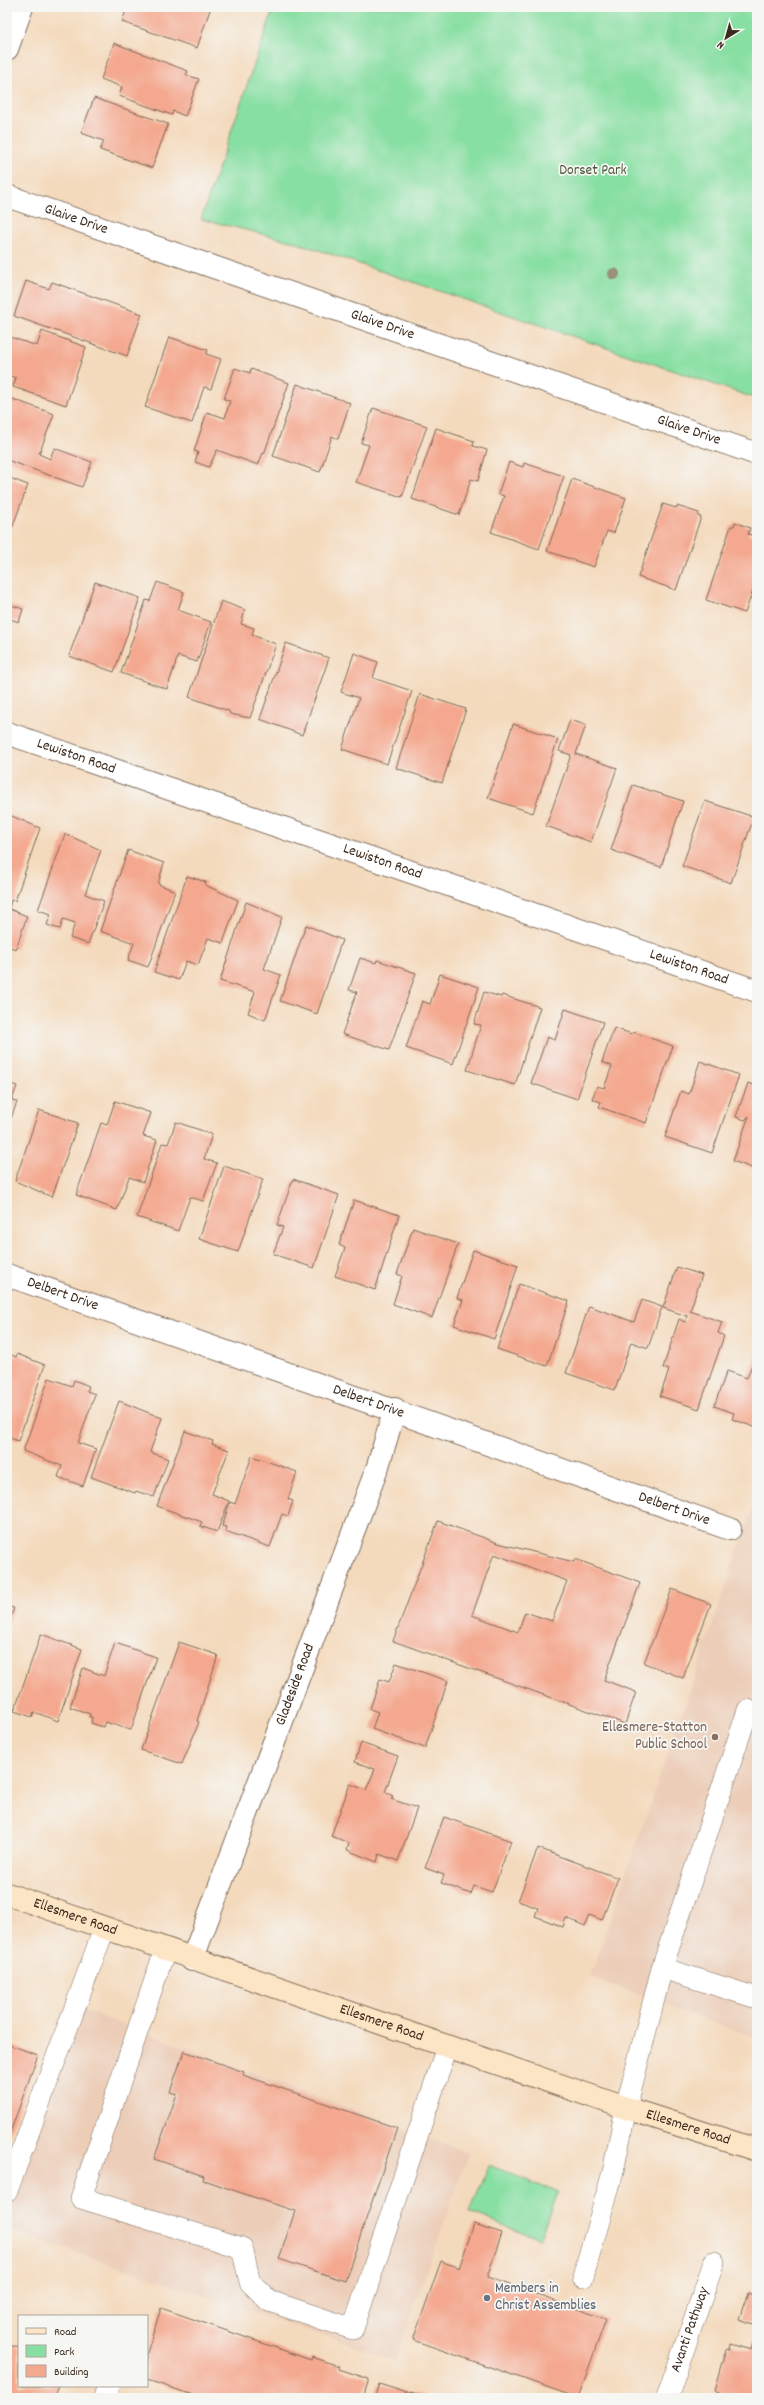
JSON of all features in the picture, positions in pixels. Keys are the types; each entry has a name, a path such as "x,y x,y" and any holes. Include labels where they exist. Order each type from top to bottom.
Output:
{"main road":[{"name":"Ellesmere Road","path":"7,1894 192,1960 626,2108 757,2150"}],"street":[{"path":"7,49 22,7"},
{"name":"Glaive Drive","path":"7,196 757,454"},
{"name":"Lewiston Road","path":"7,734 757,991"},
{"name":"Delbert Drive","path":"7,1275 395,1410 730,1529"},
{"name":"Gladeside Road","path":"192,1960 378,1466 395,1410"}],"lane":[{"path":"583,2277 613,2172 626,2108 662,1968 748,1710"},
{"path":"7,2191 104,1929"},
{"path":"165,1950 81,2198 242,2248 250,2282 270,2301 353,2329 447,2047"},
{"path":"662,1968 757,1998"},
{"name":"Avanti Pathway","path":"667,2398 714,2262"},
{"path":"104,2398 108,2387"}],"shaded area":[{"name":"Ellesmere-Statton Public School","path":"757,1497 757,2039 590,1977"},
{"path":"84,2010 469,2153 395,2360 7,2229 7,2215"}],"green space":[{"name":"Dorset Park","path":"274,7 757,7 757,399 295,242 201,219"},
{"path":"489,2165 558,2193 540,2239 470,2212"}],"building":[{"path":"127,7 211,7 197,48 122,22"},
{"path":"114,43 188,71 186,75 199,79 185,116 173,111 172,115 119,96 122,87 101,79"},
{"path":"94,98 168,124 152,168 100,150 104,141 81,133"},
{"path":"26,281 49,289 52,282 142,314 127,356 14,316"},
{"path":"42,331 86,347 66,405 13,387 16,378 7,375 7,336 37,346"},
{"path":"169,337 208,350 206,354 221,359 211,389 204,387 192,423 145,407"},
{"path":"235,368 250,373 251,369 289,383 264,454 263,453 258,465 217,450 209,467 195,462 198,452 194,451 207,412 225,418 230,401 224,399"},
{"path":"297,384 350,403 338,439 332,436 320,472 273,456"},
{"path":"7,397 54,414 39,454 50,459 54,448 92,462 82,487 7,460"},
{"path":"373,408 427,426 402,497 356,482 369,445 361,443"},
{"path":"436,428 474,441 473,446 487,450 478,481 471,479 459,515 412,499"},
{"path":"509,462 523,467 524,463 564,476 539,549 491,532 504,496 498,494"},
{"path":"7,477 28,485 12,528 7,526"},
{"path":"572,479 626,498 614,533 607,531 594,567 547,551"},
{"path":"663,504 676,508 677,506 699,513 698,516 701,517 676,590 638,577"},
{"path":"735,522 750,528 748,534 757,537 757,579 745,613 706,600 731,526 734,526"},
{"path":"95,582 140,598 114,672 69,656"},
{"path":"157,582 184,592 178,610 211,622 197,662 178,656 167,689 121,673 146,600 150,601"},
{"path":"221,601 245,610 241,624 254,628 252,635 276,644 250,718 230,714 229,711 189,697"},
{"path":"8,604 23,609 19,622 7,618"},
{"path":"286,643 329,658 302,735 260,719"},
{"path":"354,653 378,662 373,678 412,691 387,764 342,749 359,698 341,692"},
{"path":"420,694 466,709 442,783 396,768"},
{"path":"570,720 586,725 576,754 617,768 591,842 546,826 571,755 559,751"},
{"path":"513,724 558,739 533,813 488,798"},
{"path":"633,785 683,801 661,867 611,850"},
{"path":"705,801 754,817 731,883 682,866"},
{"path":"7,814 40,828 15,901 11,900 9,909 27,916 16,949 7,946"},
{"path":"65,834 101,850 85,894 104,901 88,944 70,938 75,923 63,919 60,929 47,925 51,914 38,910"},
{"path":"128,850 164,863 158,884 175,891 148,967 128,960 134,943 100,931"},
{"path":"187,876 206,882 205,885 238,900 223,943 208,938 198,965 186,961 179,980 154,972"},
{"path":"246,902 282,917 264,969 281,975 265,1020 248,1013 255,992 220,981"},
{"path":"306,925 342,940 317,1014 280,1001"},
{"path":"360,958 376,963 377,960 416,973 389,1050 342,1034 357,992 349,990"},
{"path":"440,974 479,987 453,1064 406,1048 422,1001 430,1004"},
{"path":"484,992 501,997 502,995 540,1007 515,1085 467,1070 481,1025 474,1024"},
{"path":"565,1009 603,1022 577,1099 531,1083 547,1037 555,1040"},
{"path":"614,1028 632,1034 633,1032 673,1046 646,1123 599,1107 601,1102 592,1099 597,1086 604,1088 612,1066 602,1062"},
{"path":"700,1061 739,1075 712,1153 665,1137 681,1091 689,1094"},
{"path":"7,1083 17,1086 12,1100 17,1102 7,1129"},
{"path":"748,1083 757,1086 757,1170 733,1161 749,1116 745,1120 736,1117"},
{"path":"115,1101 151,1113 143,1136 157,1140 143,1182 129,1177 117,1210 76,1195 101,1123 107,1125"},
{"path":"39,1110 78,1123 52,1197 15,1181"},
{"path":"176,1122 212,1134 204,1159 217,1163 203,1201 190,1197 178,1231 137,1217 162,1143 168,1144"},
{"path":"224,1166 263,1179 238,1252 199,1239"},
{"path":"293,1179 339,1195 314,1268 273,1254 283,1227 277,1225"},
{"path":"354,1200 399,1215 375,1290 335,1276 345,1248 339,1245"},
{"path":"413,1228 458,1244 432,1318 393,1304 402,1276 397,1274"},
{"path":"473,1250 518,1265 494,1339 454,1325 463,1300 457,1298"},
{"path":"677,1267 702,1275 690,1311 722,1322 718,1333 724,1336 699,1409 660,1396 669,1370 663,1368 679,1319 685,1322 687,1316 663,1308"},
{"path":"519,1284 569,1301 547,1366 497,1349"},
{"path":"642,1300 662,1307 648,1348 631,1342 615,1390 566,1373 589,1306 634,1322"},
{"path":"757,1351 757,1428 732,1419 734,1413 714,1406 727,1371 747,1378"},
{"path":"7,1353 16,1357 17,1354 45,1365 18,1441 7,1437"},
{"path":"49,1378 72,1386 74,1380 89,1386 87,1391 95,1394 78,1443 96,1449 83,1486 58,1477 62,1466 23,1451"},
{"path":"119,1401 162,1418 150,1452 168,1459 154,1497 136,1491 135,1493 91,1477"},
{"path":"185,1431 213,1441 212,1444 229,1450 212,1494 229,1501 217,1532 200,1526 202,1522 157,1506"},
{"path":"252,1456 297,1472 288,1499 293,1501 288,1516 282,1514 270,1547 225,1531 226,1527 222,1526 230,1502 235,1504"},
{"path":"438,1521 498,1543 574,1562 575,1559 640,1583 604,1680 636,1692 625,1724 393,1641","holes":["494,1554 567,1581 552,1621 525,1612 518,1632 472,1615"]},
{"path":"672,1589 711,1604 683,1678 644,1663"},
{"path":"7,1606 14,1608 7,1627"},
{"path":"41,1634 82,1649 58,1721 34,1712 32,1717 14,1711"},
{"path":"179,1642 218,1655 197,1721 199,1722 182,1764 141,1750"},
{"path":"115,1643 156,1657 131,1730 105,1722 103,1727 91,1723 92,1717 89,1717 90,1714 70,1707 83,1668 104,1676"},
{"path":"396,1663 448,1681 425,1748 372,1729 378,1712 370,1709 380,1679 389,1682"},
{"path":"361,1743 398,1756 385,1792 393,1796 391,1799 417,1808 398,1861 379,1854 377,1862 347,1850 349,1843 331,1836 350,1784 366,1790 375,1769 355,1762"},
{"path":"444,1817 511,1841 492,1892 474,1886 471,1894 441,1883 444,1875 425,1868"},
{"path":"538,1848 618,1878 602,1920 589,1915 585,1926 566,1918 563,1927 535,1916 538,1908 518,1901"},
{"path":"7,2044 38,2055 7,2141"},
{"path":"184,2051 244,2072 243,2075 397,2128 345,2281 279,2259 295,2211 203,2180 204,2176 154,2159 177,2094 170,2092"},
{"name":"Members in Christ Assemblies","path":"474,2224 502,2233 487,2277 606,2319 578,2398 413,2340 441,2261 459,2268"},
{"path":"748,2292 757,2295 757,2325 739,2319"},
{"path":"161,2308 311,2360 312,2357 340,2366 339,2369 369,2379 363,2398 203,2398 148,2380 148,2350"},
{"path":"757,2332 757,2398 732,2398 714,2391 726,2349 729,2350 730,2344 751,2350"},
{"path":"7,2344 18,2348 18,2387 59,2387 55,2396 52,2398 7,2398"},
{"path":"379,2384 411,2394 412,2393 426,2398 374,2398"}],"place":[{"name":"Ellesmere-Statton Public School","path":"715,1737"},
{"name":"Members in Christ Assemblies","path":"487,2298"}]}
